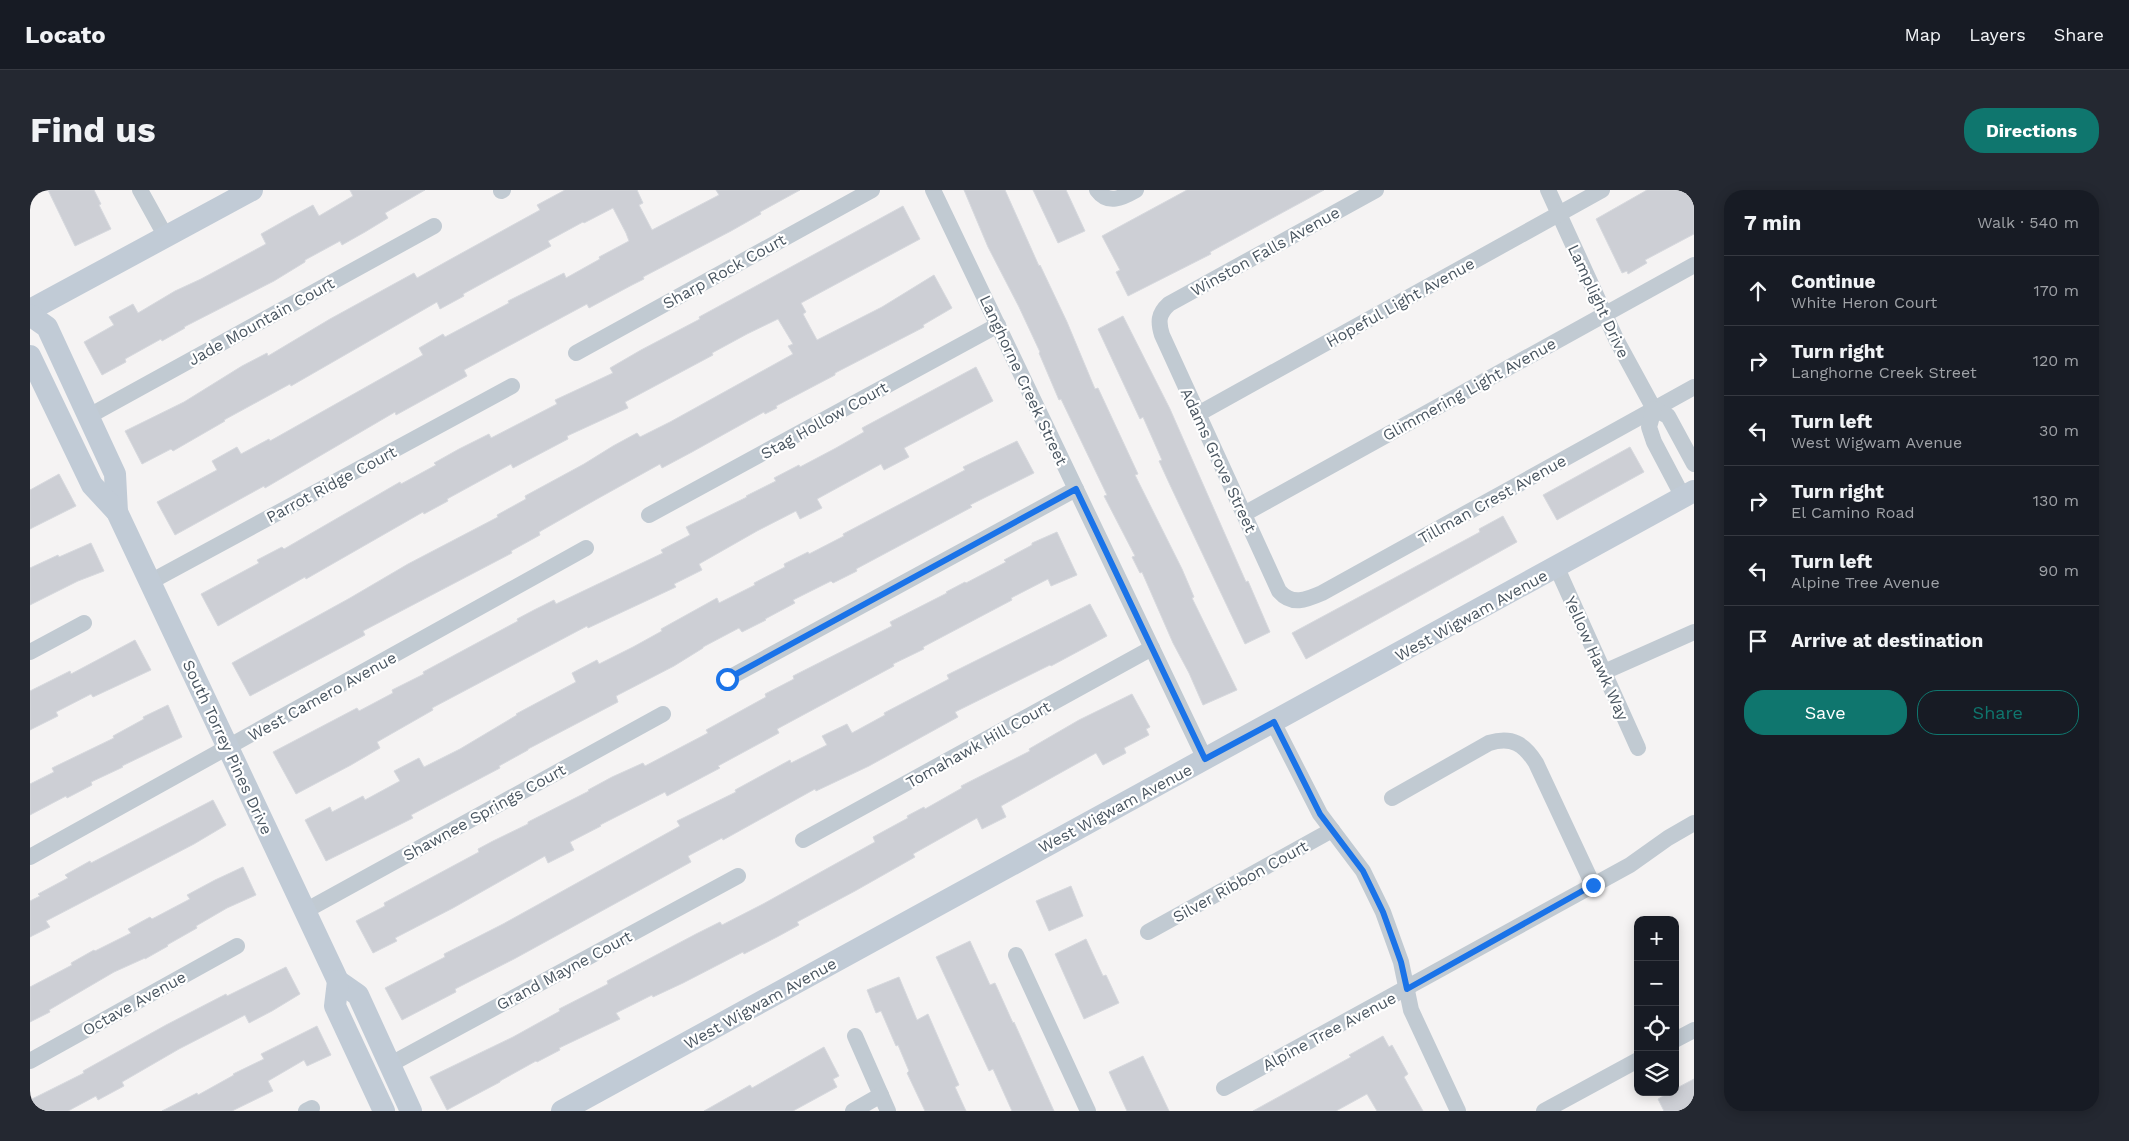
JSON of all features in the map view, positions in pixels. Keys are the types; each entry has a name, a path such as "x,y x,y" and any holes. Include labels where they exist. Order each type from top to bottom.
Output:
{"street":[{"path":"140,190 166,237"},
{"path":"30,310 252,190"},
{"name":"Sharp Rock Court","path":"576,353 872,190"},
{"name":"Langhorne Creek Street","path":"933,190 1205,759"},
{"path":"1102,194 1115,200 1136,190"},
{"name":"Winston Falls Avenue","path":"1159,318 1162,310 1174,301 1376,190"},
{"name":"Lamplight Drive","path":"1548,190 1604,314 1654,410 1668,416 1694,464"},
{"name":"Hopeful Light Avenue","path":"1198,414 1602,190"},
{"name":"Jade Mountain Court","path":"89,416 434,226"},
{"name":"Glimmering Light Avenue","path":"1244,514 1694,265"},
{"name":"South Torrey Pines Drive","path":"30,315 47,327 115,474 117,512"},
{"name":"Adams Grove Street","path":"1159,318 1162,335 1279,591 1288,599"},
{"name":"Stag Hollow Court","path":"649,516 998,325"},
{"name":"South Torrey Pines Drive","path":"30,356 92,485 117,512 338,981 358,996 411,1111"},
{"name":"Parrot Ridge Court","path":"150,582 512,386"},
{"name":"Tillman Crest Avenue","path":"1288,599 1296,601 1308,600 1322,593 1694,388"},
{"path":"1654,410 1649,427 1654,442 1689,494"},
{"path":"727,679 1076,489"},
{"name":"West Wigwam Avenue","path":"562,1111 1689,494"},
{"name":"West Camero Avenue","path":"30,857 586,548"},
{"name":"Yellow Hawk Way","path":"1556,568 1638,748"},
{"path":"30,652 84,623"},
{"path":"1604,672 1694,632"},
{"name":"Tomahawk Hill Court","path":"803,840 1152,648"},
{"name":"Shawnee Springs Court","path":"305,911 662,714"},
{"path":"1274,722 1320,814 1363,871 1383,912 1401,962 1411,1010 1458,1111"},
{"path":"1392,798 1489,743 1499,740 1518,744 1528,750 1536,763 1593,885"},
{"name":"Alpine Tree Avenue","path":"1224,1088 1630,865 1668,838 1694,823"},
{"name":"Silver Ribbon Court","path":"1148,932 1332,830"},
{"name":"Grand Mayne Court","path":"389,1064 738,876"},
{"name":"Octave Avenue","path":"30,1060 237,946"},
{"path":"1016,955 1088,1111"},
{"path":"338,981 335,1006 384,1111"},
{"path":"1679,1038 1694,1030"},
{"path":"855,1036 888,1111"},
{"path":"1544,1111 1634,1062"},
{"path":"853,1111 881,1095"}],"building":[{"path":"48,190 94,190 111,229 75,246"},
{"path":"350,190 425,190 385,213 388,218 365,232 342,245 340,241 305,260 305,262 274,281 184,327 162,341 161,339 125,359 126,362 102,375 84,342 114,325 109,317 133,304 138,313 175,291 266,244 261,234 313,205 319,216 353,196"},
{"path":"565,190 637,190 643,203 639,205 652,230 719,195 716,190 800,190 760,212 761,214 731,231 643,277 644,279 589,308 587,304 464,370 467,376 396,415 395,412 265,488 264,486 175,535 157,502 217,470 212,461 237,447 241,454 269,439 270,441 423,355 419,348 443,334 445,337 509,303 508,301 564,273 566,278 629,241 626,233 613,208 583,222 548,241 551,246 463,294 464,296 440,309 437,302 291,386 290,384 224,420 173,451 171,449 142,464 125,431 184,402 242,366 267,353 268,356 330,319 414,273 417,278 540,210 537,205"},
{"path":"964,190 1005,190 1039,266 1067,322 1095,389 1098,388 1138,474 1135,475 1182,569 1194,597 1192,598 1237,690 1203,705 1142,572 1140,573 1132,557 1135,556 1104,496 1107,495 1061,399 1059,400 1040,352 988,247"},
{"path":"1033,190 1066,190 1085,231 1058,243"},
{"path":"1187,190 1324,190 1210,252 1211,254 1128,296 1116,272 1120,270 1102,236"},
{"path":"1647,190 1694,190 1694,234 1645,260 1647,263 1628,274 1627,271 1622,273 1596,219"},
{"path":"903,206 920,239 801,303 806,312 803,314 817,340 882,307 934,275 952,308 923,325 924,327 835,373 835,375 776,406 777,408 765,414 764,412 662,468 660,464 539,532 540,535 511,551 512,553 363,631 365,635 250,696 232,663 408,564 498,517 497,515 526,499 525,496 613,446 637,433 640,437 670,422 793,354 788,346 793,344 778,319 747,334 712,353 713,355 625,402 628,408 567,436 568,439 513,468 511,464 447,499 448,501 424,514 423,512 306,579 305,577 218,626 201,594 259,563 257,560 282,547 284,549 400,482 401,484 436,465 434,463 459,449 489,434 491,438 557,404 555,400 613,373 610,368 641,350"},
{"path":"1123,316 1170,409 1270,632 1245,644 1159,461 1162,460 1143,417 1140,419 1098,329"},
{"path":"976,367 993,401 904,448 909,457 884,470 881,464 817,499 822,508 800,519 796,511 757,531 699,564 702,570 674,584 676,587 588,628 587,626 432,708 433,710 377,742 380,748 296,794 273,752 357,708 359,711 393,693 392,690 424,674 423,672 518,621 517,619 534,610 554,600 556,604 663,553 661,550 690,535 686,527 776,481 774,478 836,448 864,432 862,428"},
{"path":"1017,441 1034,473 970,505 972,507 856,569 857,571 833,583 831,581 793,600 795,603 766,620 742,632 739,628 703,647 674,666 616,696 618,702 528,749 499,766 500,768 411,815 413,818 326,861 305,820 330,807 332,812 363,796 365,800 400,781 394,771 419,758 424,767 460,749 516,714 576,682 572,673 597,660 599,664 633,647 717,598 719,603 755,585 754,583 785,567 784,564 808,552 809,554 844,536 843,534 965,470 963,467"},
{"path":"1630,447 1644,472 1557,520 1543,495"},
{"path":"59,474 76,506 30,529 30,490"},
{"path":"1503,516 1517,542 1306,659 1292,633 1480,532 1479,529"},
{"path":"1057,532 1077,575 1051,586 1048,579 1011,598 1012,600 923,647 924,649 893,664 894,666 777,729 779,733 718,766 720,768 667,796 665,792 570,842 574,850 548,863 545,856 395,938 397,941 373,953 356,921 385,906 384,903 479,852 478,849 528,824 528,822 612,777 643,763 645,766 708,733 706,730 766,697 765,694 794,679 793,676 892,626 890,622 1006,562 1004,560 1032,545 1032,543"},
{"path":"91,543 104,571 78,581 30,605 30,568"},
{"path":"1090,604 1107,636 1051,666 955,712 958,717 869,766 816,791 815,789 723,840 722,838 688,856 691,862 514,959 455,989 456,992 402,1020 385,988 445,957 444,954 503,924 680,826 677,821 736,792 735,790 790,760 791,763 827,745 822,736 847,724 852,733 885,715 884,713 949,679 947,675"},
{"path":"135,640 151,670 93,697 91,694 56,712 58,716 30,730 30,691 70,671 71,674"},
{"path":"1132,694 1150,727 1146,729 1149,735 1124,748 1126,753 1103,765 1096,753 1001,806 1006,817 982,829 977,818 913,854 915,857 797,922 799,925 744,954 743,952 683,983 653,997 652,995 616,1013 620,1019 559,1048 560,1050 536,1061 447,1110 430,1077 513,1037 560,1011 559,1009 608,984 607,981 696,934 720,922 722,925 763,904 875,842 873,837 908,818 907,816 924,807 925,809 962,788 961,786 1030,751 1029,749 1079,720"},
{"path":"168,705 182,737 91,782 92,785 67,798 66,796 30,815 30,784 54,772 52,768 114,738 113,736 144,719 143,717"},
{"path":"213,800 226,825 194,844 46,921 50,927 30,937 30,901 40,896 38,894 68,878 65,875 90,861 91,863"},
{"path":"243,867 256,895 227,908 196,926 197,928 168,946 145,959 114,972 49,1010 50,1012 30,1022 30,987 72,965 71,963 94,950 131,933 128,929 190,899 187,895"},
{"path":"1071,886 1083,916 1049,931 1036,901"},
{"path":"1086,939 1103,976 1106,975 1119,1003 1084,1019 1055,954"},
{"path":"970,941 990,985 995,983 1054,1111 1012,1111 993,1069 989,1071 936,957"},
{"path":"286,967 300,994 272,1011 249,1023 245,1015 179,1049 122,1082 124,1086 98,1100 96,1096 68,1111 30,1111 30,1100 84,1073 83,1071 166,1025 226,994 227,996"},
{"path":"899,977 917,1020 928,1014 959,1085 955,1087 966,1111 925,1111 907,1073 909,1071 898,1045 896,1046 881,1011 876,1013 867,990"},
{"path":"317,1026 331,1055 307,1066 304,1060 268,1081 273,1091 232,1111 162,1111 197,1093 198,1095 233,1074 264,1059 261,1054"},
{"path":"1383,1036 1389,1047 1392,1045 1408,1074 1404,1077 1423,1111 1377,1111 1367,1094 1336,1111 1253,1111 1351,1057 1349,1055"},
{"path":"824,1047 839,1076 833,1079 837,1087 793,1111 704,1111 750,1085 752,1088"},
{"path":"1143,1056 1169,1111 1127,1111 1109,1072"},
{"path":"1694,1079 1694,1111 1664,1111 1658,1099 1663,1096 1679,1096 1679,1087"}],"route":[{"path":"727,679 1076,489 1205,759 1274,722 1320,814 1363,871 1383,912 1401,962 1407,989 1593,885"}]}
